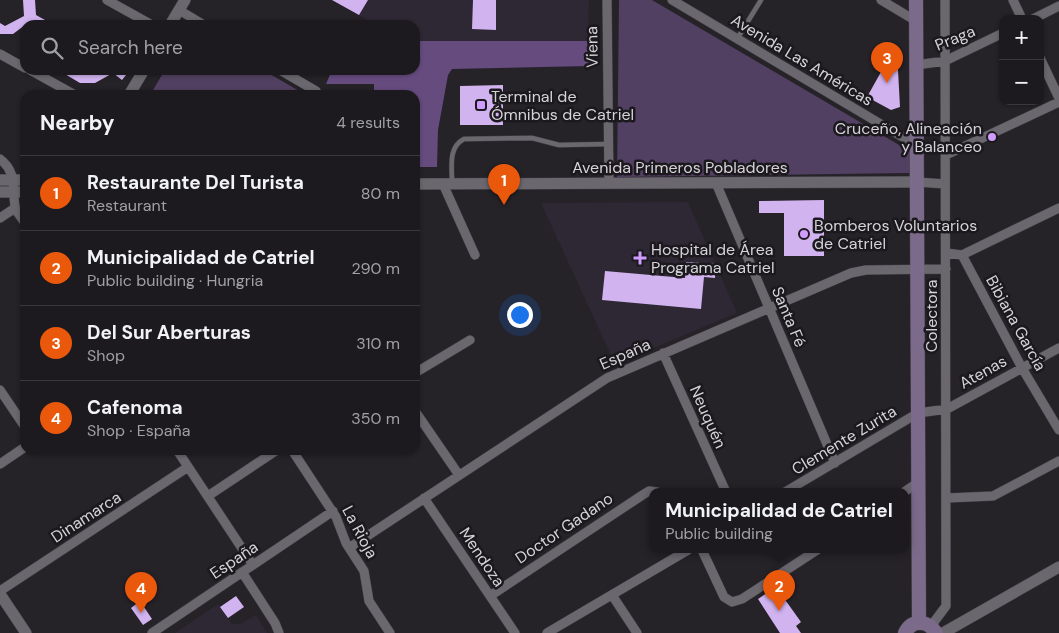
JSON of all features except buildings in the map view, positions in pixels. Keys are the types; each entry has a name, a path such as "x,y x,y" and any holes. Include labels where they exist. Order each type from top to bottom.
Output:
{"main road":[{"path":"905,632 932,629 919,482 916,0"}],"street":[{"path":"107,0 143,20"},
{"name":"Viena","path":"607,0 609,183"},
{"name":"Avenida Las Américas","path":"672,0 916,145"},
{"path":"881,0 916,20"},
{"name":"Colectora","path":"932,629 946,606 945,0"},
{"path":"1013,0 1020,15"},
{"path":"173,20 182,5 198,20"},
{"path":"1041,15 1059,6"},
{"name":"Praga","path":"916,65 944,61 999,35"},
{"path":"0,54 20,65"},
{"path":"946,155 1059,100 1041,60"},
{"path":"39,75 66,90"},
{"path":"132,90 141,75"},
{"path":"289,75 314,90"},
{"path":"0,159 9,167 20,186 15,208 0,218"},
{"path":"0,180 20,186"},
{"name":"Avenida Primeros Pobladores","path":"420,184 916,182 945,184"},
{"name":"Santa Fé","path":"716,183 835,463"},
{"path":"448,184 475,255"},
{"path":"0,192 20,186"},
{"path":"15,208 20,216"},
{"path":"946,253 962,256 1059,208"},
{"name":"Bibiana García","path":"962,256 1022,368 1059,430"},
{"name":"España","path":"349,548 600,382 663,353 859,271 946,269"},
{"path":"420,370 470,340"},
{"name":"Atenas","path":"918,413 947,409 1059,348"},
{"name":"Neuquén","path":"663,353 724,488"},
{"path":"0,390 20,420"},
{"name":"Clemente Zurita","path":"792,488 918,413"},
{"path":"420,418 459,475"},
{"path":"0,464 20,450"},
{"path":"180,455 253,564"},
{"path":"208,496 270,455"},
{"name":"La Rioja","path":"295,455 333,511 349,548 364,571 369,601 390,633"},
{"path":"947,498 993,496 1059,462"},
{"name":"Dinamarca","path":"0,593 188,467"},
{"path":"909,489 919,482"},
{"name":"Doctor Gadano","path":"490,596 649,491"},
{"name":"Mendoza","path":"424,498 515,633"},
{"name":"España","path":"152,633 333,511"},
{"path":"547,633 680,553"},
{"path":"703,553 724,597 732,602 742,599 812,553"},
{"path":"932,629 1059,567"},
{"path":"242,572 275,623 279,633"},
{"path":"0,593 26,633"},
{"path":"612,594 637,633"}],"lane":[{"path":"737,39 761,0"},
{"path":"448,184 452,156 456,144 464,139 532,138 559,145 609,144"}],"shaded area":[{"path":"332,0 589,0 588,41 420,41 420,20 367,20"},
{"path":"619,0 652,0 911,152 910,173 617,177"},
{"path":"420,41 588,41 589,66 452,69 448,75 438,130 437,167 420,167 420,90 374,90 374,84 326,84 330,75 420,75"},
{"path":"162,75 272,75 297,90 153,90"},
{"name":"Hospital de Área Programa Catriel","path":"688,202 737,313 615,364 541,203"},
{"path":"218,604 232,624 240,624 256,615 267,633 175,633"}],"place":[{"name":"Del Sur Aberturas","path":"887,83"},
{"name":"Terminal de Ómnibus de Catriel","path":"481,105"},
{"name":"Cruceño, Alineación y Balanceo","path":"992,137"},
{"name":"Restaurante Del Turista","path":"504,205"},
{"name":"Bomberos Voluntarios de Catriel","path":"804,234"},
{"name":"Hospital de Área Programa Catriel","path":"640,258"},
{"name":"Municipalidad de Catriel","path":"779,611"},
{"name":"Cafenoma","path":"141,613"}]}
